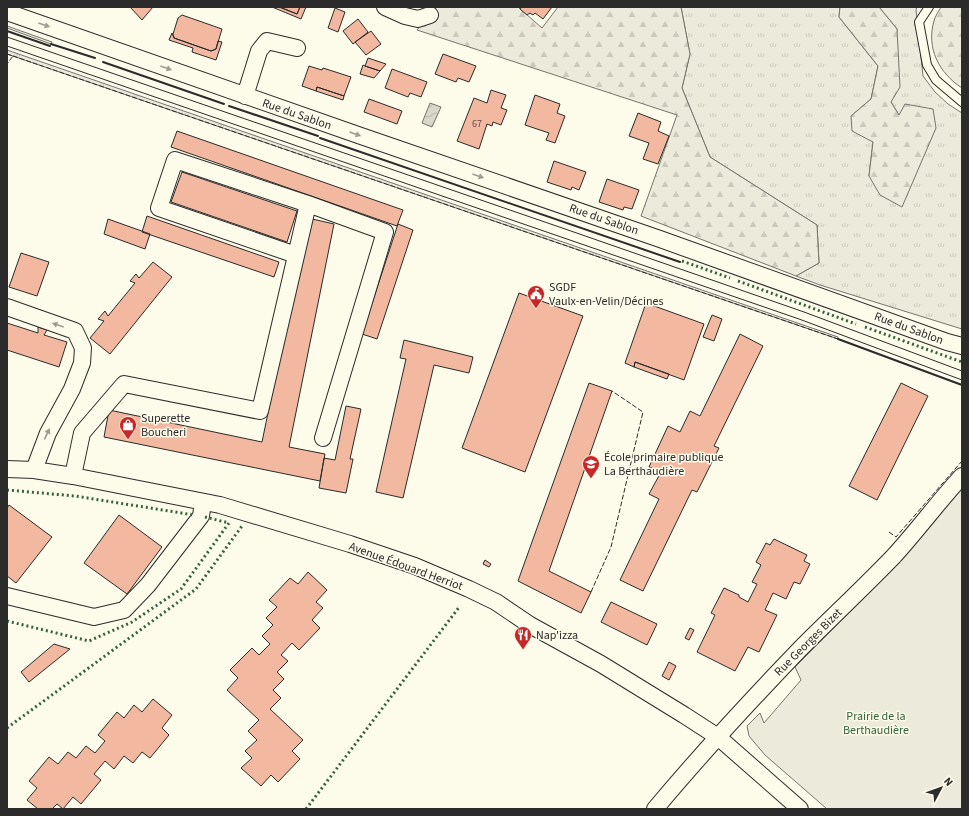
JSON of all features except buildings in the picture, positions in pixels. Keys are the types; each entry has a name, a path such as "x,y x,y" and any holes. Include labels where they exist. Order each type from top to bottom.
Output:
{"street":[{"path":"385,7 406,16 418,19 430,15"},
{"name":"Rue du Sablon","path":"7,12 660,239 962,346"},
{"path":"245,96 259,51 268,41 297,48"},
{"path":"296,255 159,208 175,160 308,204 385,232 323,438"},
{"path":"72,476 82,433 124,384 260,411 308,204"},
{"path":"7,307 75,331 82,348 82,363 72,389 48,433 34,470"},
{"name":"Avenue Édouard Herriot","path":"7,469 34,470 72,476 220,505 350,544 415,566 469,589 491,600 530,625 601,664 718,737 800,809"},
{"name":"Rue Georges Bizet","path":"656,809 731,721 897,553 962,476"},
{"path":"7,596 94,617 124,610 148,585 201,516 203,502"}],"lane":[{"path":"929,7 919,22 926,65 936,80 962,102"}],"green space":[{"path":"436,7 518,7 542,28 558,7 681,7 690,54 682,88 710,157 817,225 819,263 796,276 641,216 677,115 417,30"},
{"path":"681,7 840,7 839,17 878,66 871,99 851,116 873,142 869,176 899,115 891,102 897,29 879,7 917,7 916,10 923,76 935,92 948,104 962,113 962,329 820,285 796,276 819,263 817,225 710,157 682,88 690,54"},
{"path":"840,7 879,7 897,29 900,87 891,102 899,115 905,104 933,109 936,128 902,207 880,195 869,176 873,142 852,131 851,116 871,99 878,66 839,17"},
{"path":"941,7 962,7 962,88 947,75 936,59 933,50 932,31 936,15"},
{"path":"7,26 52,42 51,44 7,28"},
{"path":"7,50 838,337 838,339 7,54"},
{"name":"Prairie de la Berthaudière","path":"962,489 962,809 827,809 765,755 749,736 747,726 760,713 764,723 801,680 795,667 901,560"}],"water":[{"path":"430,103 441,107 432,127 422,123"}],"tram line":[{"path":"7,37 804,312 962,371"},
{"path":"7,46 799,319 962,380"}],"hedge":[{"path":"682,261 730,278"},
{"path":"738,281 856,324"},
{"path":"865,327 962,362"},
{"path":"7,490 75,496 194,515"},
{"path":"7,621 89,641 132,622 181,589 229,523 205,517"},
{"path":"7,728 196,589 242,526"},
{"path":"306,809 460,606"}],"fence":[{"path":"7,54 13,56 7,64"},
{"path":"13,56 838,339"},
{"path":"591,592 611,547 643,412 612,391"},
{"path":"889,532 896,537 962,461"}],"wall":[{"path":"7,31 50,46"},
{"path":"51,44 95,58"},
{"path":"103,62 224,104"},
{"path":"229,106 318,136"},
{"path":"320,138 680,262"},
{"path":"838,339 962,385"}],"place":[{"name":"SGDF Vaulx-en-Velin/Décines","path":"536,309"},
{"name":"Superette Boucheri","path":"128,440"},
{"name":"École primaire publique La Berthaudière","path":"591,479"},
{"name":"Nap'izza","path":"523,650"}]}
